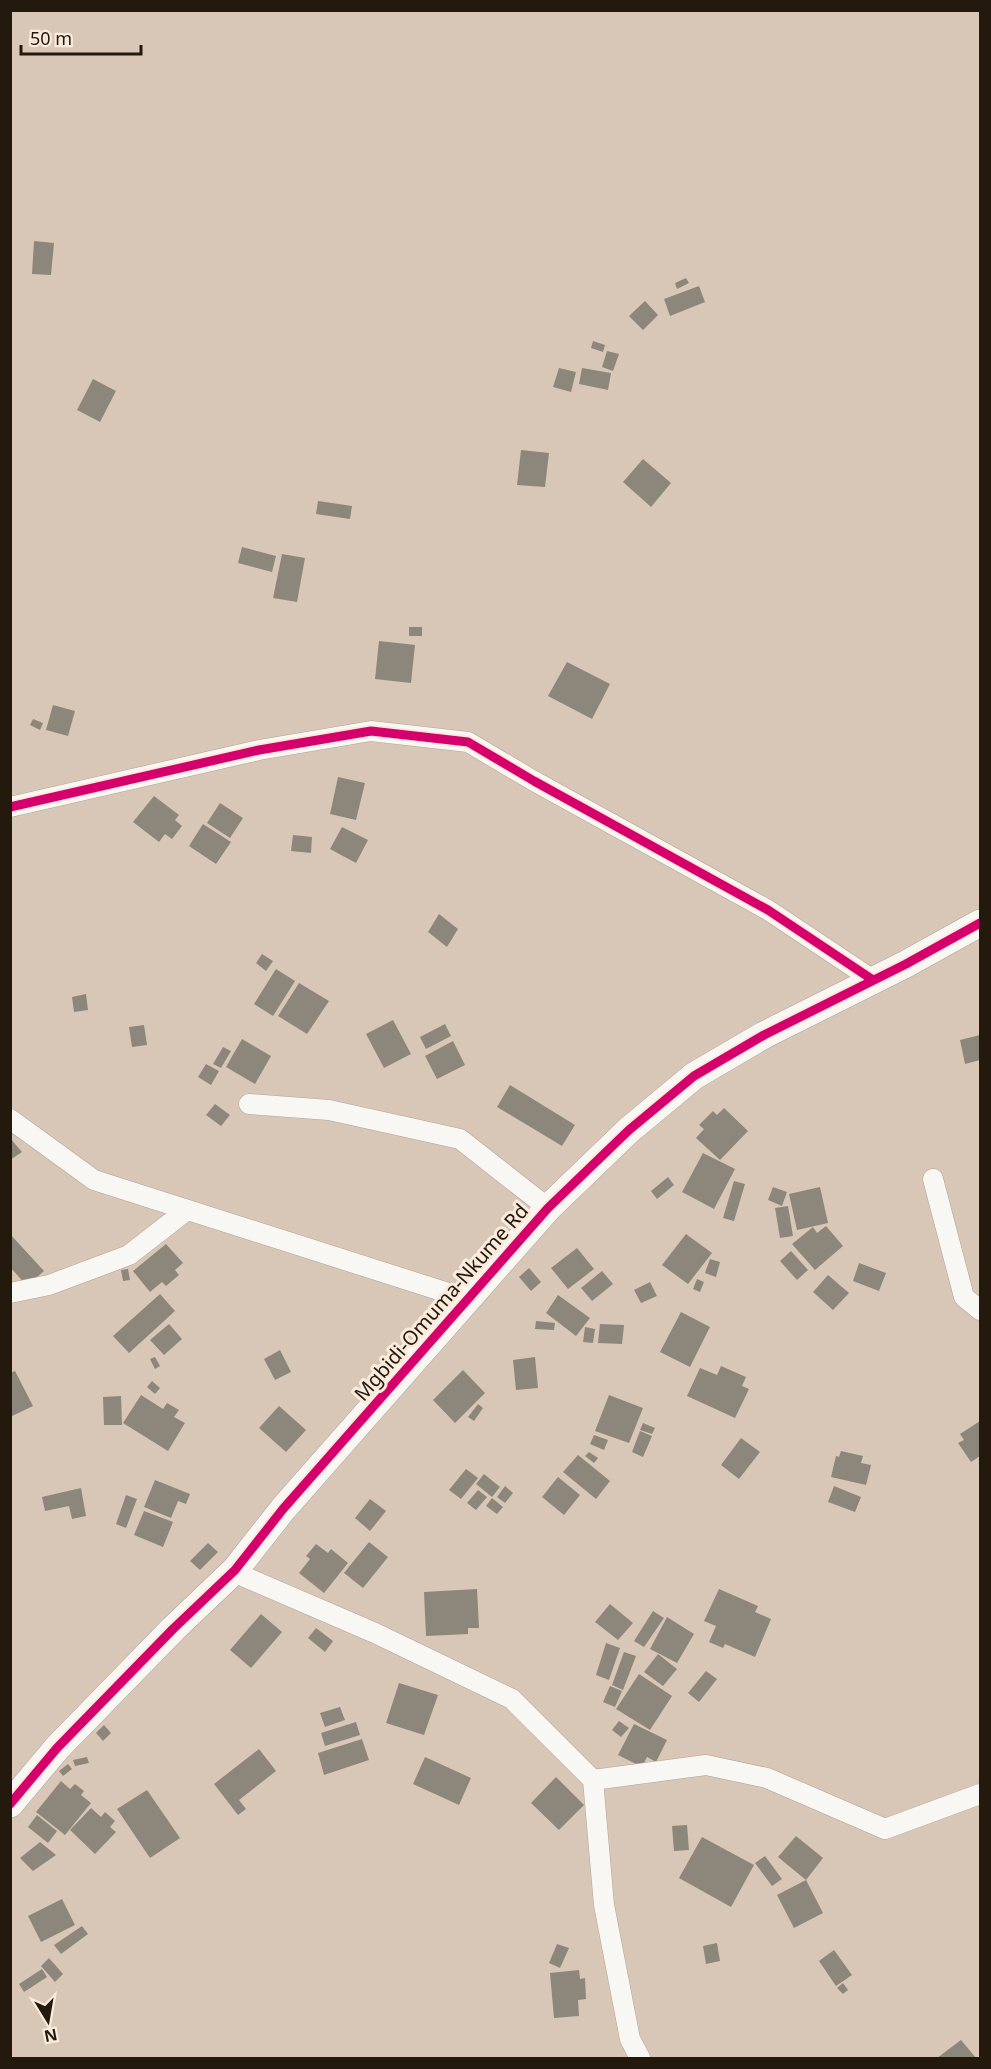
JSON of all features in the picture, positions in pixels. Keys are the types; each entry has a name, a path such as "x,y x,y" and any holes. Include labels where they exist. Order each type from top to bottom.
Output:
{"street":[{"path":"10,807 259,750 371,731 468,742 534,782 768,910 873,981"},
{"name":"Mgbidi-Omuma-Nkume Rd","path":"10,1804 57,1748 173,1629 235,1570 283,1509 548,1208 629,1130 694,1076 764,1035 873,981 981,923"},
{"path":"249,1104 329,1110 460,1139 548,1208"},
{"path":"10,1119 94,1180 467,1299"},
{"path":"933,1179 964,1297 981,1310"},
{"path":"10,1293 49,1285 129,1255 187,1210"},
{"path":"235,1570 245,1577 375,1633 512,1699 593,1780 604,1905 630,2038 640,2058"},
{"path":"593,1780 706,1765 767,1778 885,1829 981,1794"}],"building":[{"path":"34,241 54,243 51,275 32,274"},
{"path":"686,278 689,283 677,289 675,283"},
{"path":"699,286 705,302 670,316 664,299"},
{"path":"645,301 658,315 643,330 629,316"},
{"path":"593,341 605,345 603,352 591,348"},
{"path":"607,351 619,354 613,371 602,367"},
{"path":"559,368 576,372 571,392 553,387"},
{"path":"582,368 611,373 608,390 579,384"},
{"path":"93,379 116,391 100,422 77,410"},
{"path":"521,450 549,453 545,487 517,485"},
{"path":"643,459 671,483 651,507 623,482"},
{"path":"318,501 352,506 350,519 316,514"},
{"path":"242,547 276,556 272,572 238,563"},
{"path":"282,554 305,558 297,602 273,598"},
{"path":"409,627 422,627 422,636 409,636"},
{"path":"379,641 415,645 411,683 375,679"},
{"path":"567,662 610,684 592,719 548,696"},
{"path":"53,705 75,711 68,736 46,730"},
{"path":"33,719 43,723 40,730 30,725"},
{"path":"338,777 365,783 356,820 330,814"},
{"path":"154,796 179,815 175,820 182,826 172,839 165,834 159,842 133,822"},
{"path":"220,803 243,818 230,838 207,823"},
{"path":"203,824 231,842 216,864 189,846"},
{"path":"342,827 368,840 356,863 330,849"},
{"path":"293,835 312,837 311,853 291,851"},
{"path":"439,914 458,929 447,947 428,932"},
{"path":"262,954 273,961 266,971 256,963"},
{"path":"276,969 295,981 273,1016 254,1004"},
{"path":"299,983 329,1001 307,1034 278,1016"},
{"path":"86,994 88,1010 74,1012 72,997"},
{"path":"393,1020 411,1054 384,1068 366,1034"},
{"path":"445,1024 451,1036 426,1049 420,1037"},
{"path":"144,1025 147,1045 132,1047 129,1027"},
{"path":"980,1035 980,1060 965,1064 960,1040"},
{"path":"242,1039 271,1056 255,1084 226,1067"},
{"path":"453,1041 465,1065 437,1079 425,1056"},
{"path":"223,1047 231,1051 221,1068 213,1064"},
{"path":"206,1064 219,1071 211,1085 198,1077"},
{"path":"510,1085 575,1125 562,1146 497,1107"},
{"path":"215,1104 230,1115 221,1126 206,1115"},
{"path":"724,1108 748,1131 720,1160 696,1138 704,1129 699,1125 713,1111 717,1115"},
{"path":"10,1138 22,1152 10,1160"},
{"path":"703,1153 735,1169 714,1209 682,1192"},
{"path":"668,1177 674,1185 657,1199 651,1191"},
{"path":"734,1181 745,1184 734,1221 723,1218"},
{"path":"773,1187 787,1192 782,1206 768,1200"},
{"path":"820,1187 828,1223 797,1230 789,1194"},
{"path":"788,1206 793,1236 780,1238 775,1208"},
{"path":"826,1226 843,1246 815,1270 792,1244 813,1227 817,1233"},
{"path":"10,1234 44,1271 27,1286 10,1267"},
{"path":"686,1234 712,1253 688,1284 662,1265"},
{"path":"166,1244 183,1263 175,1270 179,1275 166,1286 162,1282 150,1292 133,1271"},
{"path":"577,1248 594,1269 568,1289 551,1268"},
{"path":"791,1251 808,1270 797,1280 780,1261"},
{"path":"710,1259 720,1262 716,1277 705,1273"},
{"path":"859,1263 886,1273 879,1291 853,1281"},
{"path":"529,1268 541,1282 531,1291 519,1277"},
{"path":"128,1269 130,1280 123,1281 121,1270"},
{"path":"602,1271 613,1284 592,1301 581,1288"},
{"path":"828,1275 849,1293 833,1310 813,1292"},
{"path":"697,1279 704,1282 700,1292 693,1289"},
{"path":"650,1282 657,1296 641,1303 634,1290"},
{"path":"160,1294 175,1311 129,1353 113,1336"},
{"path":"558,1295 590,1318 576,1336 546,1313"},
{"path":"681,1312 710,1327 690,1367 660,1352"},
{"path":"536,1321 555,1323 554,1330 535,1329"},
{"path":"169,1324 182,1339 164,1355 150,1340"},
{"path":"600,1324 624,1325 622,1344 598,1343"},
{"path":"585,1327 595,1329 593,1343 583,1342"},
{"path":"280,1350 291,1372 275,1380 264,1359"},
{"path":"155,1357 160,1366 155,1369 150,1359"},
{"path":"535,1357 538,1388 516,1390 513,1360"},
{"path":"721,1366 746,1377 742,1386 749,1389 735,1418 687,1396 700,1368 717,1375"},
{"path":"463,1370 485,1393 455,1423 433,1400"},
{"path":"15,1371 33,1406 10,1417 10,1373"},
{"path":"152,1381 160,1388 155,1394 147,1387"},
{"path":"141,1395 163,1409 167,1403 179,1410 174,1417 185,1423 168,1451 123,1423"},
{"path":"609,1395 643,1408 629,1443 595,1431"},
{"path":"121,1396 122,1425 104,1425 103,1397"},
{"path":"478,1404 483,1408 474,1421 468,1417"},
{"path":"279,1406 306,1430 286,1452 259,1428"},
{"path":"980,1421 980,1456 971,1462 958,1443 964,1440 960,1434"},
{"path":"643,1423 655,1428 652,1434 640,1430"},
{"path":"640,1431 652,1436 643,1457 632,1452"},
{"path":"594,1435 608,1440 604,1450 590,1444"},
{"path":"741,1438 760,1452 739,1479 721,1465"},
{"path":"841,1451 863,1456 861,1463 871,1465 866,1485 831,1477 836,1456 839,1457"},
{"path":"589,1452 598,1458 594,1463 585,1456"},
{"path":"578,1455 610,1481 596,1499 563,1472"},
{"path":"466,1469 478,1478 461,1499 449,1490"},
{"path":"484,1474 500,1487 492,1497 476,1484"},
{"path":"558,1477 580,1495 564,1515 542,1497"},
{"path":"155,1480 190,1494 186,1504 178,1501 171,1518 144,1507"},
{"path":"505,1486 513,1493 505,1503 497,1497"},
{"path":"834,1486 861,1497 855,1512 828,1502"},
{"path":"81,1488 86,1516 72,1519 69,1506 45,1511 42,1497"},
{"path":"478,1490 487,1497 476,1510 467,1503"},
{"path":"126,1495 137,1499 126,1528 116,1524"},
{"path":"492,1498 503,1507 497,1514 486,1506"},
{"path":"370,1499 386,1511 370,1531 355,1518"},
{"path":"144,1511 173,1522 163,1547 134,1535"},
{"path":"369,1542 388,1557 363,1588 344,1573"},
{"path":"208,1543 218,1552 200,1570 190,1561"},
{"path":"316,1544 328,1553 331,1549 348,1563 324,1593 299,1573 310,1559 306,1556"},
{"path":"477,1589 479,1628 468,1628 468,1634 426,1636 424,1592"},
{"path":"719,1589 758,1606 755,1612 771,1619 755,1657 725,1644 723,1648 709,1642 716,1626 704,1621"},
{"path":"610,1604 633,1623 618,1640 595,1622"},
{"path":"653,1611 664,1618 644,1647 634,1641"},
{"path":"261,1614 282,1632 251,1668 230,1650"},
{"path":"667,1617 694,1634 677,1663 650,1649"},
{"path":"316,1628 333,1641 325,1652 308,1638"},
{"path":"606,1643 620,1648 609,1680 596,1675"},
{"path":"624,1652 636,1656 623,1690 612,1685"},
{"path":"658,1654 677,1669 663,1686 644,1672"},
{"path":"706,1671 717,1679 699,1702 688,1693"},
{"path":"639,1674 672,1696 650,1730 616,1709"},
{"path":"399,1683 438,1695 424,1735 386,1723"},
{"path":"610,1686 622,1691 615,1707 603,1702"},
{"path":"340,1707 345,1720 325,1727 320,1713"},
{"path":"619,1721 629,1728 621,1737 612,1730"},
{"path":"356,1722 360,1735 325,1746 321,1733"},
{"path":"634,1724 667,1740 656,1762 647,1757 642,1767 618,1755"},
{"path":"104,1725 111,1733 103,1741 96,1733"},
{"path":"362,1739 369,1760 324,1775 318,1753"},
{"path":"259,1749 276,1771 239,1800 246,1809 238,1815 214,1784"},
{"path":"87,1757 89,1763 75,1766 73,1760"},
{"path":"425,1757 471,1778 459,1805 413,1784"},
{"path":"68,1764 72,1769 63,1776 59,1771"},
{"path":"556,1777 584,1805 559,1830 531,1803"},
{"path":"61,1781 70,1789 75,1784 84,1791 81,1795 91,1803 65,1835 36,1812"},
{"path":"147,1790 180,1838 150,1858 117,1809"},
{"path":"91,1808 101,1817 105,1812 115,1821 110,1827 116,1832 95,1854 70,1830"},
{"path":"37,1815 57,1831 48,1843 28,1827"},
{"path":"687,1825 689,1850 674,1851 672,1826"},
{"path":"796,1836 823,1858 806,1880 778,1857"},
{"path":"702,1837 754,1865 731,1907 679,1878"},
{"path":"40,1842 56,1855 33,1871 20,1858"},
{"path":"765,1856 782,1879 772,1886 755,1863"},
{"path":"806,1880 823,1913 794,1928 777,1895"},
{"path":"62,1899 75,1925 41,1942 28,1916"},
{"path":"82,1926 88,1934 61,1954 54,1945"},
{"path":"717,1943 720,1961 706,1964 703,1946"},
{"path":"557,1944 569,1948 560,1968 549,1963"},
{"path":"834,1950 852,1975 836,1986 819,1961"},
{"path":"49,1958 63,1974 55,1982 41,1966"},
{"path":"42,1969 47,1977 24,1992 19,1984"},
{"path":"579,1970 580,1979 585,1978 586,1999 578,2000 579,2016 554,2018 550,1973"},
{"path":"843,1983 848,1990 843,1994 837,1988"},
{"path":"961,2040 976,2058 937,2058"}],"cycle path":[{"path":"10,807 259,750 371,731 468,742 768,910 873,980"},
{"path":"10,1804 57,1748 173,1629 235,1570 283,1509 548,1208 629,1130 694,1076 764,1035 906,964 980,923"}]}
